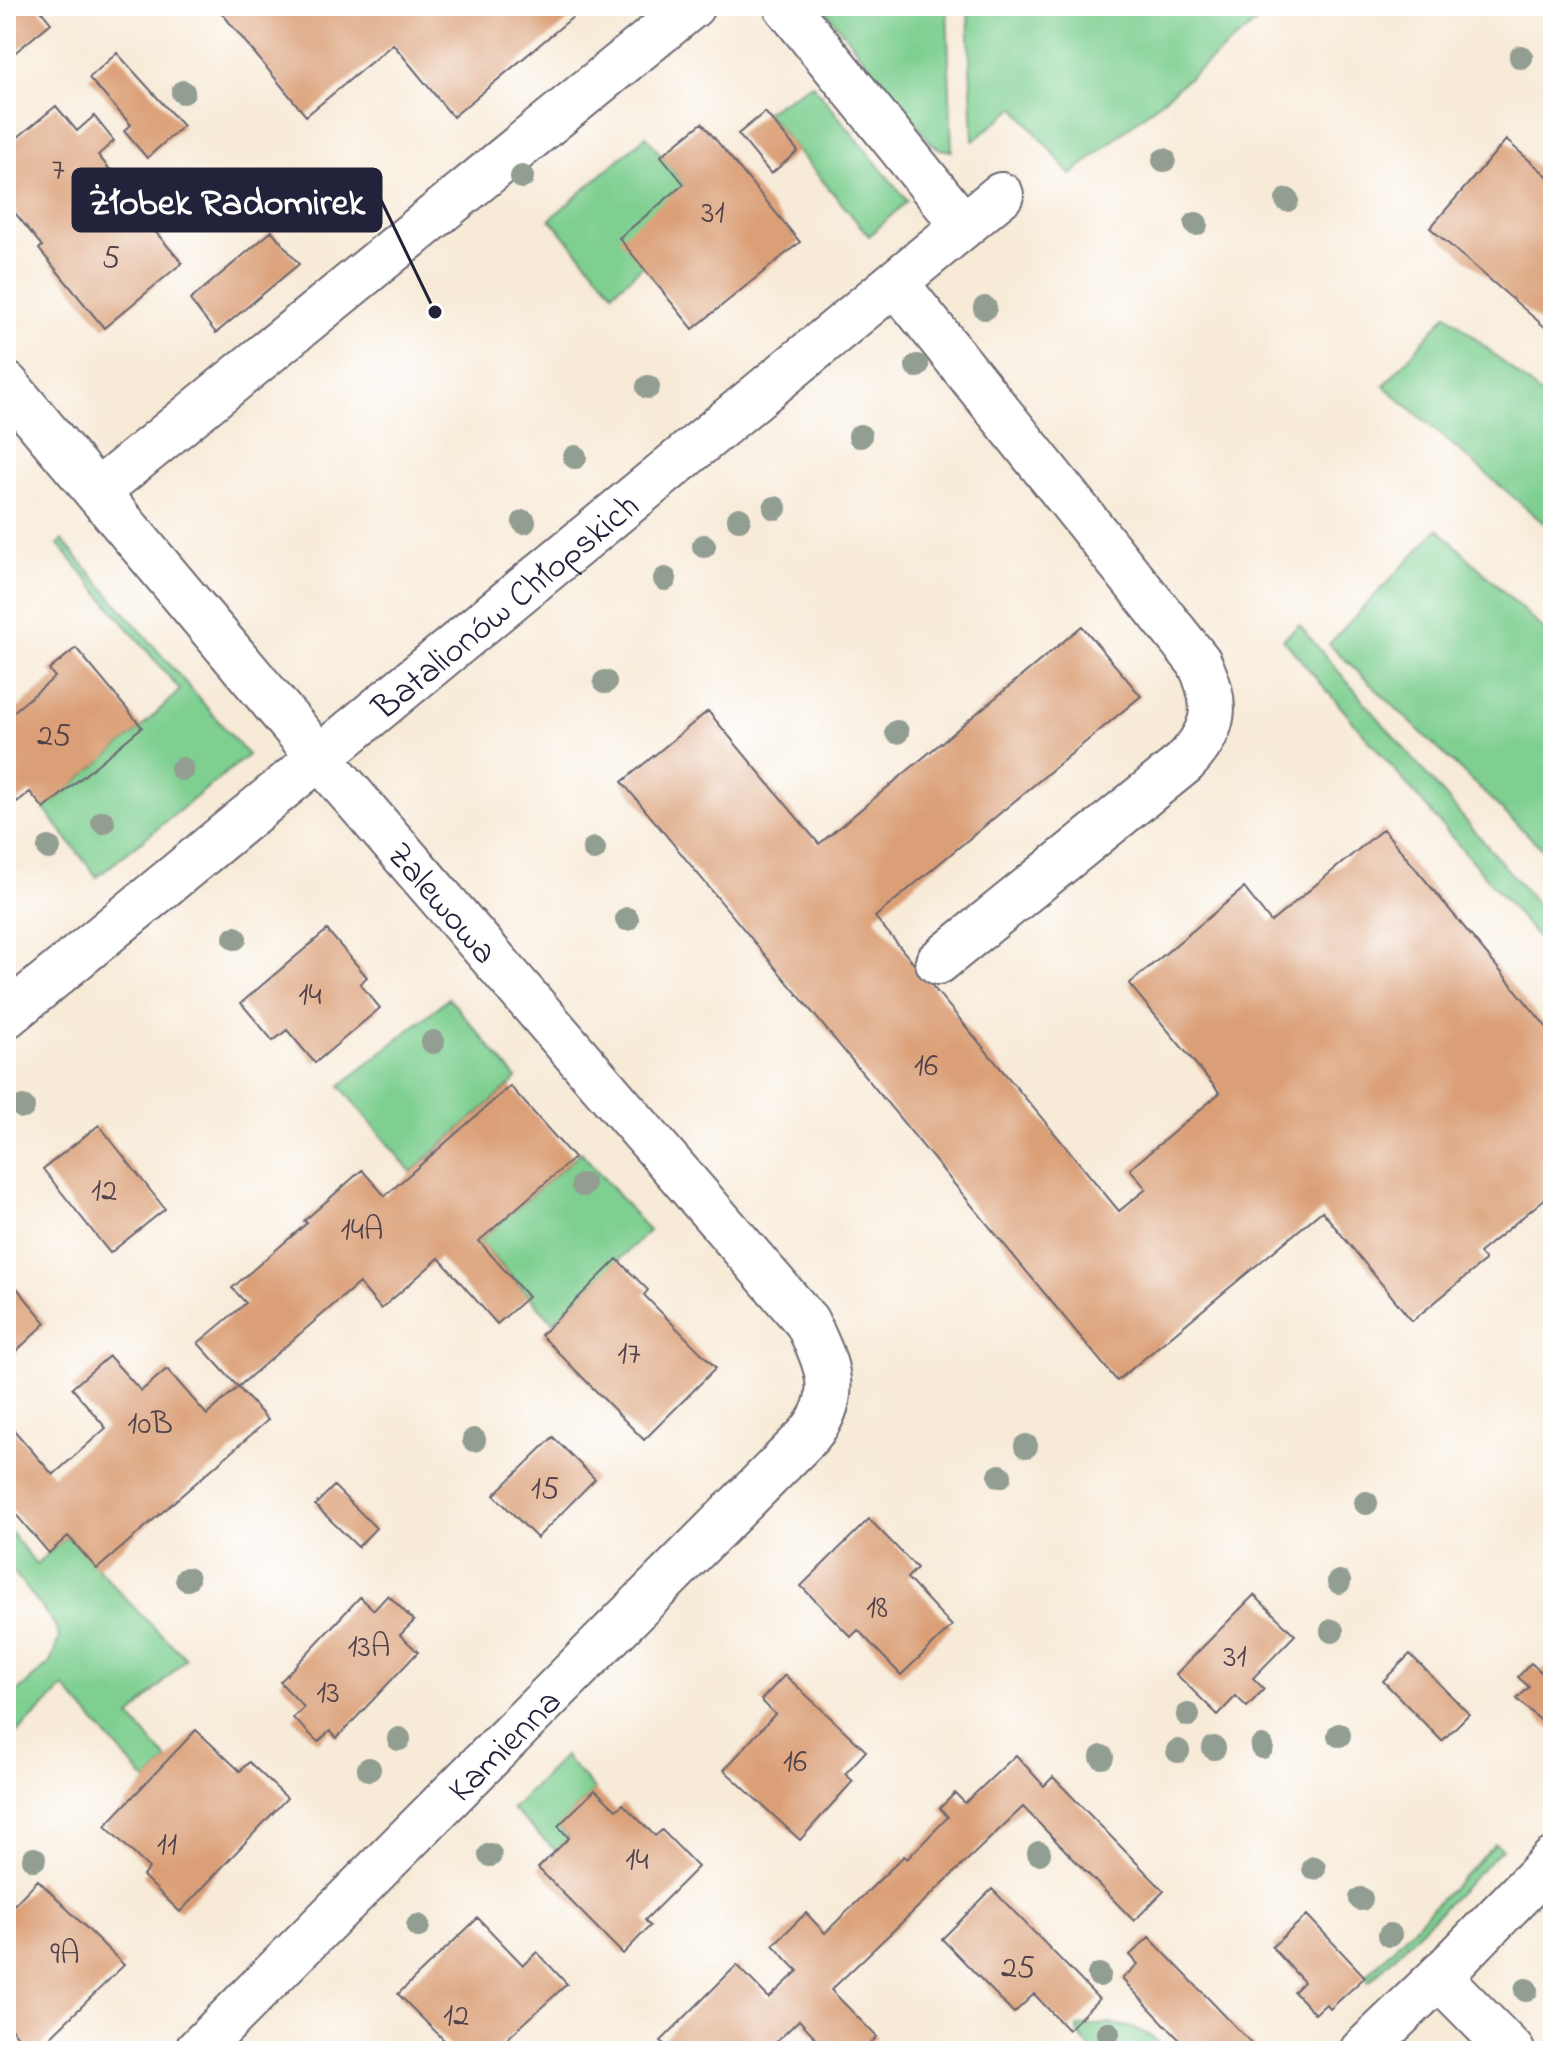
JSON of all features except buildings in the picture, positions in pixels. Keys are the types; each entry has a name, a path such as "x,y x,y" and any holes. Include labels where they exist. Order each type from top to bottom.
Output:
{"street":[{"path":"97,492 692,6"},
{"path":"786,6 963,225"},
{"name":"Batalionów Chłopskich","path":"6,1016 1001,195"},
{"path":"896,283 1199,662 1210,685 1213,709 1210,730 1199,748 1184,763 938,962"},
{"name":"Zalewowa","path":"6,384 319,757 807,1322 822,1353 829,1404 823,1419 808,1436"},
{"name":"Kamienna","path":"197,2051 808,1436"},
{"path":"1362,2051 1553,1860"},
{"path":"1439,1977 1512,2051"}],"green space":[{"path":"822,6 947,6 952,151 940,149 931,143"},
{"path":"968,6 1276,6 1071,175 1015,107 973,141"},
{"path":"812,84 907,201 869,236 765,112"},
{"path":"646,136 684,184 643,266 613,292 550,219"},
{"path":"1447,314 1553,405 1553,531 1384,386"},
{"path":"1438,529 1553,639 1553,859 1329,644"},
{"path":"62,540 248,755 97,877 44,809 142,727 180,690 58,544"},
{"path":"1299,625 1553,923 1553,956 1283,639"},
{"path":"449,998 517,1079 411,1172 340,1086"},
{"path":"581,1152 649,1231 553,1322 479,1241"},
{"path":"6,1526 36,1564 68,1536 138,1612 186,1658 130,1717 168,1760 147,1782 64,1687 6,1744 6,1702 50,1663 59,1638 55,1625 6,1562"},
{"path":"564,1756 595,1790 559,1826 569,1838 556,1851 512,1809"},
{"path":"1495,1844 1502,1849 1369,1982 1365,1977"},
{"path":"1107,2024 1140,2031 1166,2051 1092,2051 1079,2035 1077,2027"}],"place":[{"name":"Żłobek Radomirek","path":"435,312"}]}
